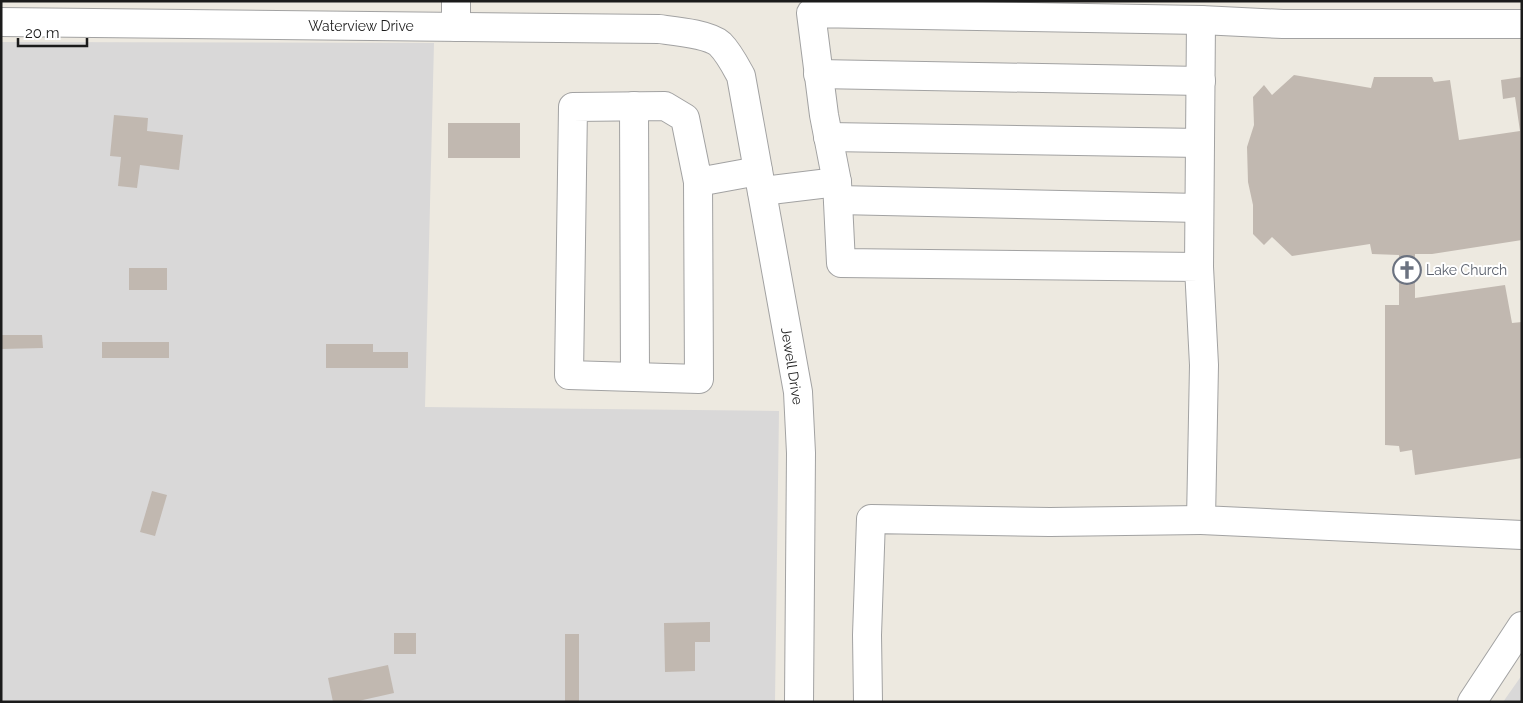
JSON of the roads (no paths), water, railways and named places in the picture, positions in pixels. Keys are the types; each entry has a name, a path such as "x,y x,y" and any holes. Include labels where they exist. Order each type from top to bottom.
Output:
{"street":[{"path":"1199,267 840,263 838,191 818,74 811,13 1201,20 1282,24 1522,24"},
{"name":"Waterview Drive","path":"1,22 456,14 660,29 687,32 718,42"},
{"path":"1201,20 1199,267 1204,365 1201,520"},
{"name":"Jewell Drive","path":"718,42 741,76 798,392 801,453 799,702"},
{"path":"818,74 1201,81"},
{"path":"634,106 635,377"},
{"path":"634,106 665,106 684,118 698,182 699,379 569,375 573,107 634,106"},
{"path":"828,137 1200,143"},
{"path":"698,182 760,181 838,191 1199,208"},
{"path":"868,702 867,635 871,518 1050,522 1201,520 1522,535"},
{"path":"1472,702 1522,626"}],"place":[{"name":"Lake Church","path":"1407,270"}]}
